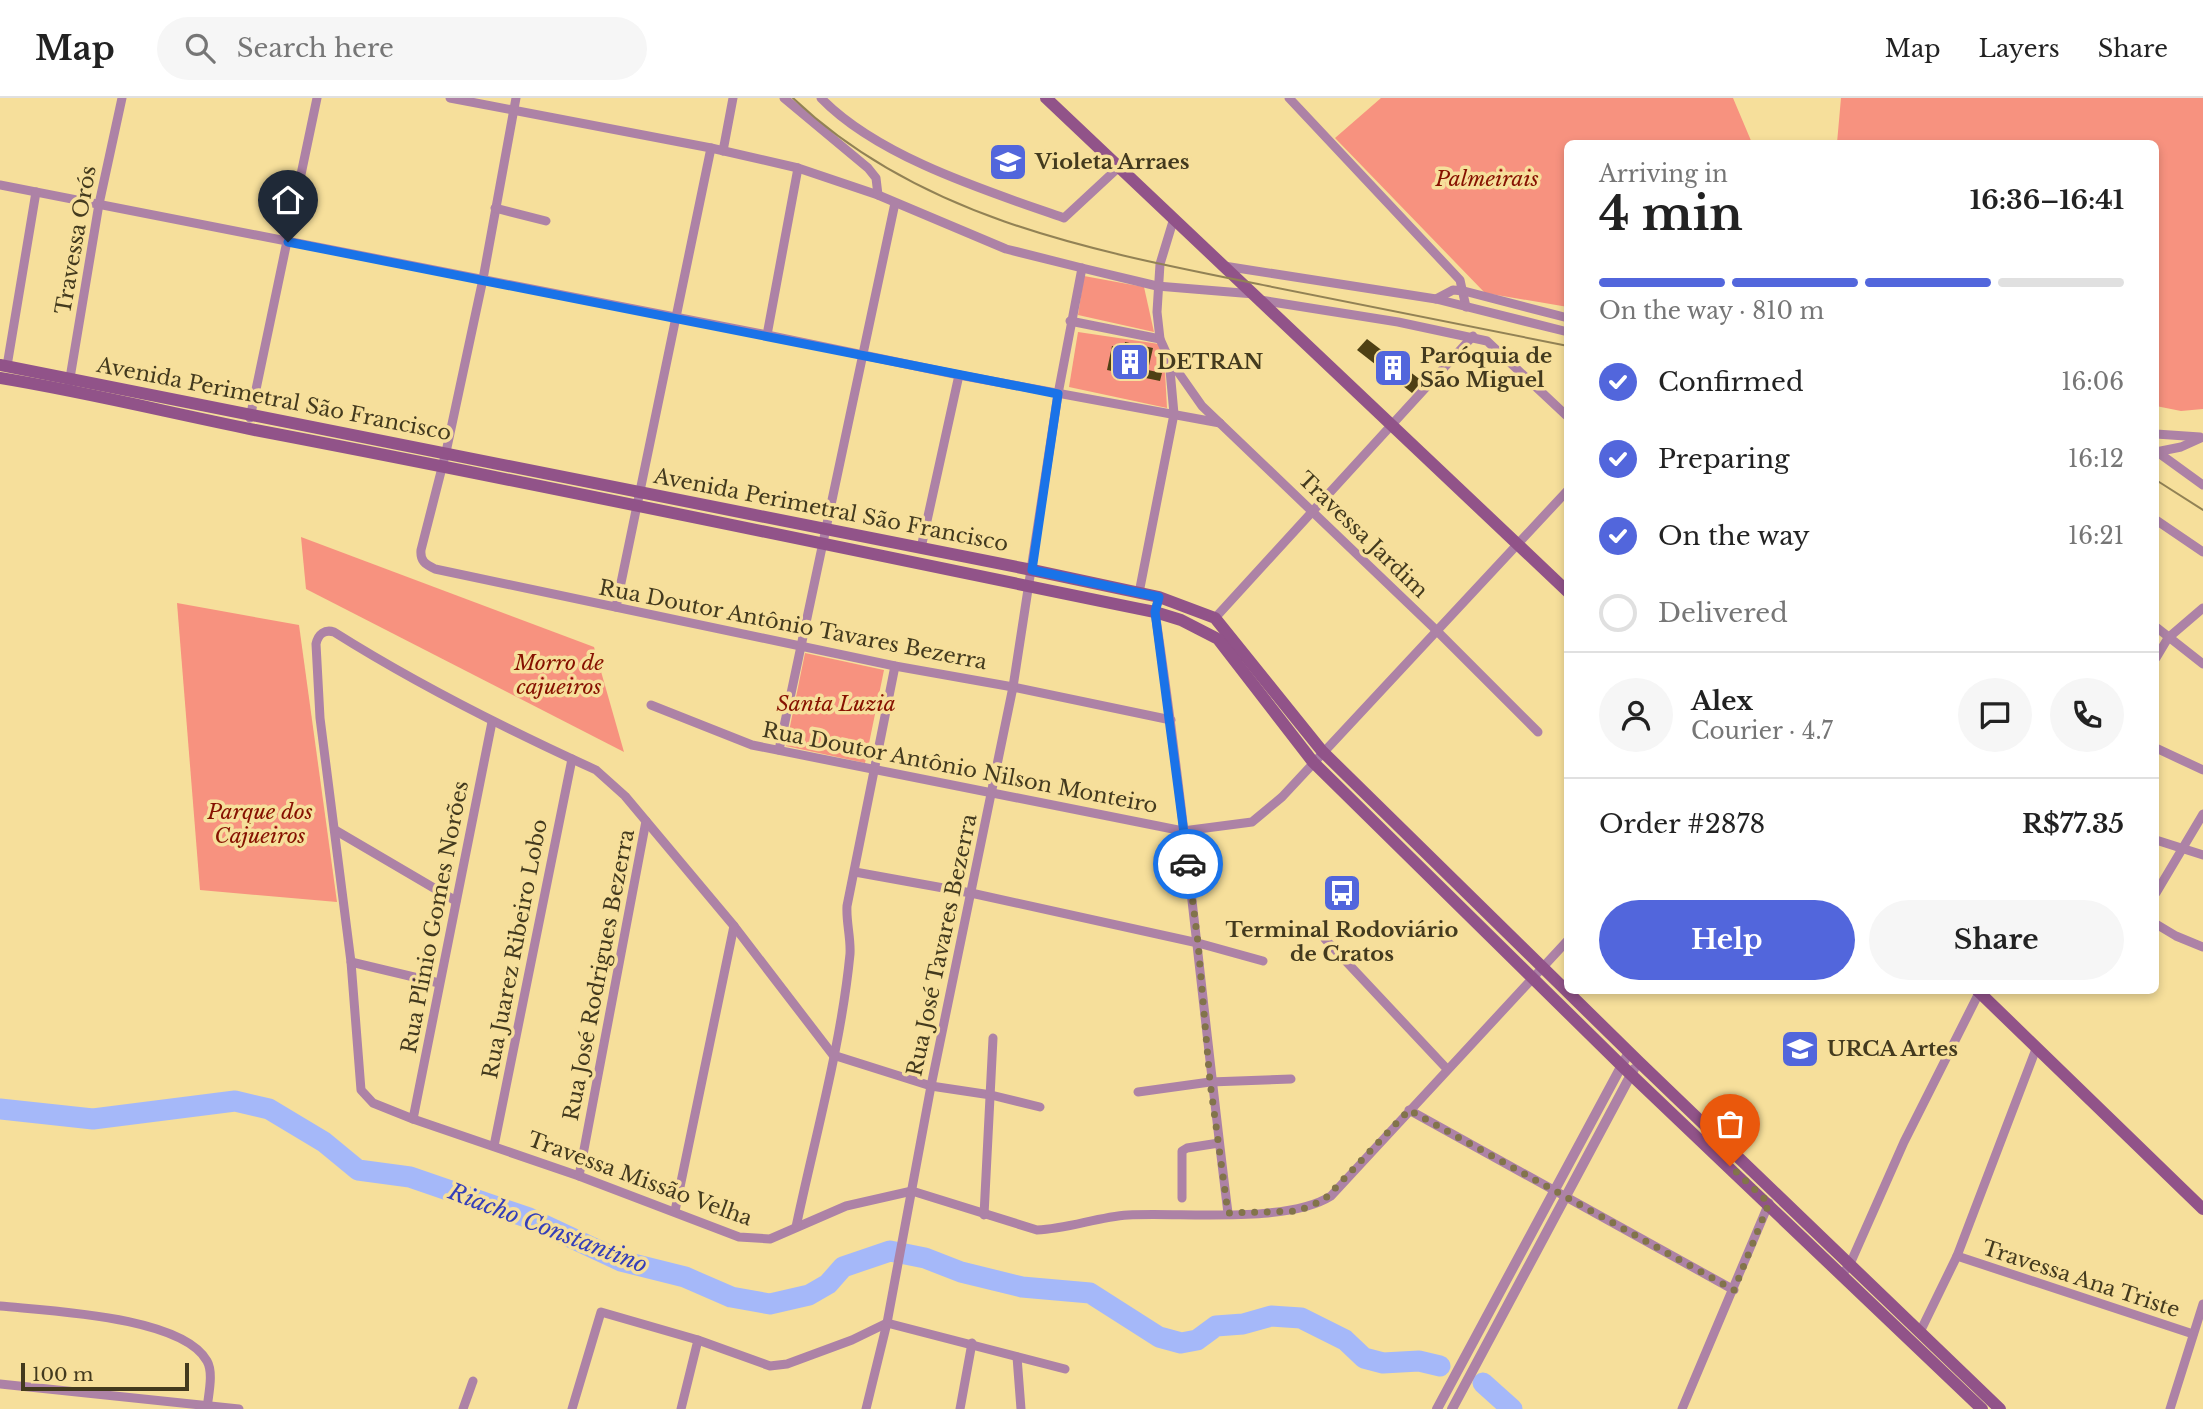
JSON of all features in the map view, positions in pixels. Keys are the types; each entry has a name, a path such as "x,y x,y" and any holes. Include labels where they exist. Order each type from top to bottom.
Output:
{"main road":[{"path":"1045,98 1564,588"},
{"name":"Avenida Perimetral São Francisco","path":"4,365 69,384 528,476 637,505 826,536 921,548 1032,570 1159,597 1215,618 1313,762 1627,1070 1769,1203 1920,1332 2000,1409"},
{"name":"Avenida Perimetral São Francisco","path":"0,378 69,384"},
{"name":"Avenida Perimetral São Francisco","path":"528,476 640,491 1029,586 1155,612 1181,620 1218,639 1322,751 1564,988"},
{"path":"1424,872 1434,861"},
{"name":"Avenida Perimetral São Francisco","path":"1570,994 1982,1409"},
{"path":"1980,994 2203,1209"}],"street":[{"name":"Travessa Orós","path":"69,384 99,204 122,98"},
{"path":"250,422 317,98"},
{"path":"450,98 711,148 799,168 878,195 1006,249 1157,286 1257,297 1473,336 1497,349 1564,413"},
{"path":"445,459 483,279 516,98"},
{"path":"723,151 733,98"},
{"path":"784,98 868,168 876,178 878,195"},
{"path":"821,98 836,114 914,161 1064,218 1119,167"},
{"path":"1289,98 1460,280 1466,307"},
{"path":"616,607 711,148"},
{"path":"767,335 799,168"},
{"path":"0,186 677,317 959,375 1220,423"},
{"path":"4,365 36,192"},
{"path":"779,750 895,203"},
{"path":"495,208 546,220"},
{"name":"Travessa Jardim","path":"1174,218 1164,241 1157,286 1160,338 1169,359 1191,395 1314,511 1538,732"},
{"path":"1224,266 1436,299 1564,331"},
{"name":"Rua José Tavares Bezerra","path":"866,1409 887,1323 931,1086 1013,687 1070,321 1082,268"},
{"path":"1436,299 1452,290 1464,291 1564,317"},
{"path":"1070,321 1160,338"},
{"path":"1215,618 1473,336"},
{"name":"Travessa Jardim","path":"1139,593 1174,414 1169,359"},
{"path":"921,548 959,375"},
{"path":"2159,434 2202,437"},
{"path":"2159,451 2180,447 2202,437"},
{"path":"2159,454 2203,485"},
{"name":"Rua Doutor Antônio Tavares Bezerra","path":"445,459 421,550 422,561 435,569 895,666 1171,720"},
{"name":"Rua Doutor Antônio Nilson Monteiro","path":"651,705 735,739 779,750 1184,831 1252,822 1282,797 1564,494"},
{"path":"2159,522 2203,552"},
{"path":"1159,597 1155,612 1171,720 1198,943 1210,1082 1228,1213"},
{"path":"2159,653 2168,638 2203,608"},
{"path":"2159,630 2203,664"},
{"path":"439,984 351,962 320,718 317,640 324,632 334,632 492,722 607,778 734,926 833,1055 931,1086 991,1094 1040,1107"},
{"path":"796,1227 848,972 850,949 846,927 847,906 895,666"},
{"name":"Rua Plinio Gomes Norões","path":"413,1119 492,722"},
{"path":"2159,749 2203,770"},
{"name":"Rua Juarez Ribeiro Lobo","path":"494,1146 572,759"},
{"path":"2159,888 2203,814"},
{"name":"Rua José Rodrigues Bezerra","path":"579,1176 646,821"},
{"path":"335,830 456,901"},
{"path":"2159,841 2203,855"},
{"path":"855,872 971,892 1198,943 1263,961"},
{"path":"2159,925 2176,936 2203,947"},
{"path":"676,1212 734,926"},
{"path":"1325,939 1447,1069"},
{"path":"912,1191 1037,1230 1126,1215 1298,1211 1312,1207 1331,1196 1564,944"},
{"name":"Travessa Missão Velha","path":"351,962 359,1081 361,1090 373,1103 579,1176 739,1237 770,1239 846,1206 912,1191"},
{"path":"1846,1270 1904,1142 1977,994"},
{"path":"984,1215 993,1038"},
{"path":"1920,1332 1957,1256 2036,1049"},
{"path":"1437,1409 1560,1193 1634,1056"},
{"path":"1138,1092 1210,1082 1291,1079"},
{"path":"1409,1110 1734,1290"},
{"path":"1182,1198 1182,1151 1219,1143"},
{"path":"1452,1409 1560,1193"},
{"path":"1682,1409 1769,1203"},
{"name":"Travessa Ana Triste","path":"1957,1256 2193,1334"},
{"path":"2170,1409 2203,1304"},
{"path":"0,1306 138,1324 172,1335 192,1346 207,1360 210,1368 207,1407"},
{"path":"572,1409 601,1312 698,1340 770,1366 787,1364 842,1344 887,1323 1065,1369"},
{"path":"681,1409 698,1340"},
{"path":"960,1409 972,1343"},
{"path":"1017,1357 1021,1409"},
{"path":"463,1409 473,1381"},
{"path":"0,1384 239,1409"}],"green space":[{"name":"Palmeirais","path":"1381,98 1733,98 1751,140 1564,140 1564,306 1485,293 1335,138"},
{"path":"1841,98 2203,98 2203,409 2181,411 2159,407 2159,140 1837,140"},
{"path":"1084,276 1144,287 1154,332 1078,315"},
{"path":"1078,332 1159,344 1165,372 1167,408 1069,387"},
{"name":"Morro de cajueiros","path":"301,537 594,647 624,752 306,589"},
{"name":"Parque dos Cajueiros","path":"177,603 299,625 337,902 200,890"},
{"name":"Santa Luzia","path":"805,653 884,670 865,763 786,746"}],"building":[{"name":"Paróquia de São Miguel","path":"1367,339 1422,381 1412,393 1357,350"},
{"name":"DETRAN","path":"1125,342 1153,348 1148,370 1162,373 1160,381 1107,370 1112,346 1124,348"}],"waterway":[{"name":"Riacho Constantino","path":"0,1109 93,1119 235,1101 269,1109 324,1142 358,1170 410,1177 529,1218 621,1261 685,1277 731,1297 770,1304 809,1295 828,1284 843,1267 890,1251 925,1258 961,1272 1022,1287 1090,1293 1159,1337 1181,1343 1197,1340 1216,1326 1243,1324 1271,1316 1301,1318 1345,1340 1364,1358 1383,1363 1419,1361 1440,1366"},
{"name":"Riacho Constantino","path":"1483,1383 1512,1409"}],"tram line":[{"path":"793,98 844,140 898,174 956,203 1016,225 1141,260 1564,345"},
{"path":"2159,482 2203,510"}],"way so far":[{"path":"1188,864 1210,1082 1228,1213 1298,1211 1312,1207 1331,1196 1409,1110 1734,1290 1769,1203 1730,1166"}],"place":[{"name":"Violeta Arraes","path":"1008,162"},
{"name":"DETRAN","path":"1130,362"},
{"name":"Paróquia de São Miguel","path":"1393,368"},
{"name":"Terminal Rodoviário de Cratos","path":"1342,893"},
{"name":"URCA Artes","path":"1800,1049"}],"route":[{"path":"288,242 1058,394 1032,570 1159,597 1155,612 1188,864"}]}
